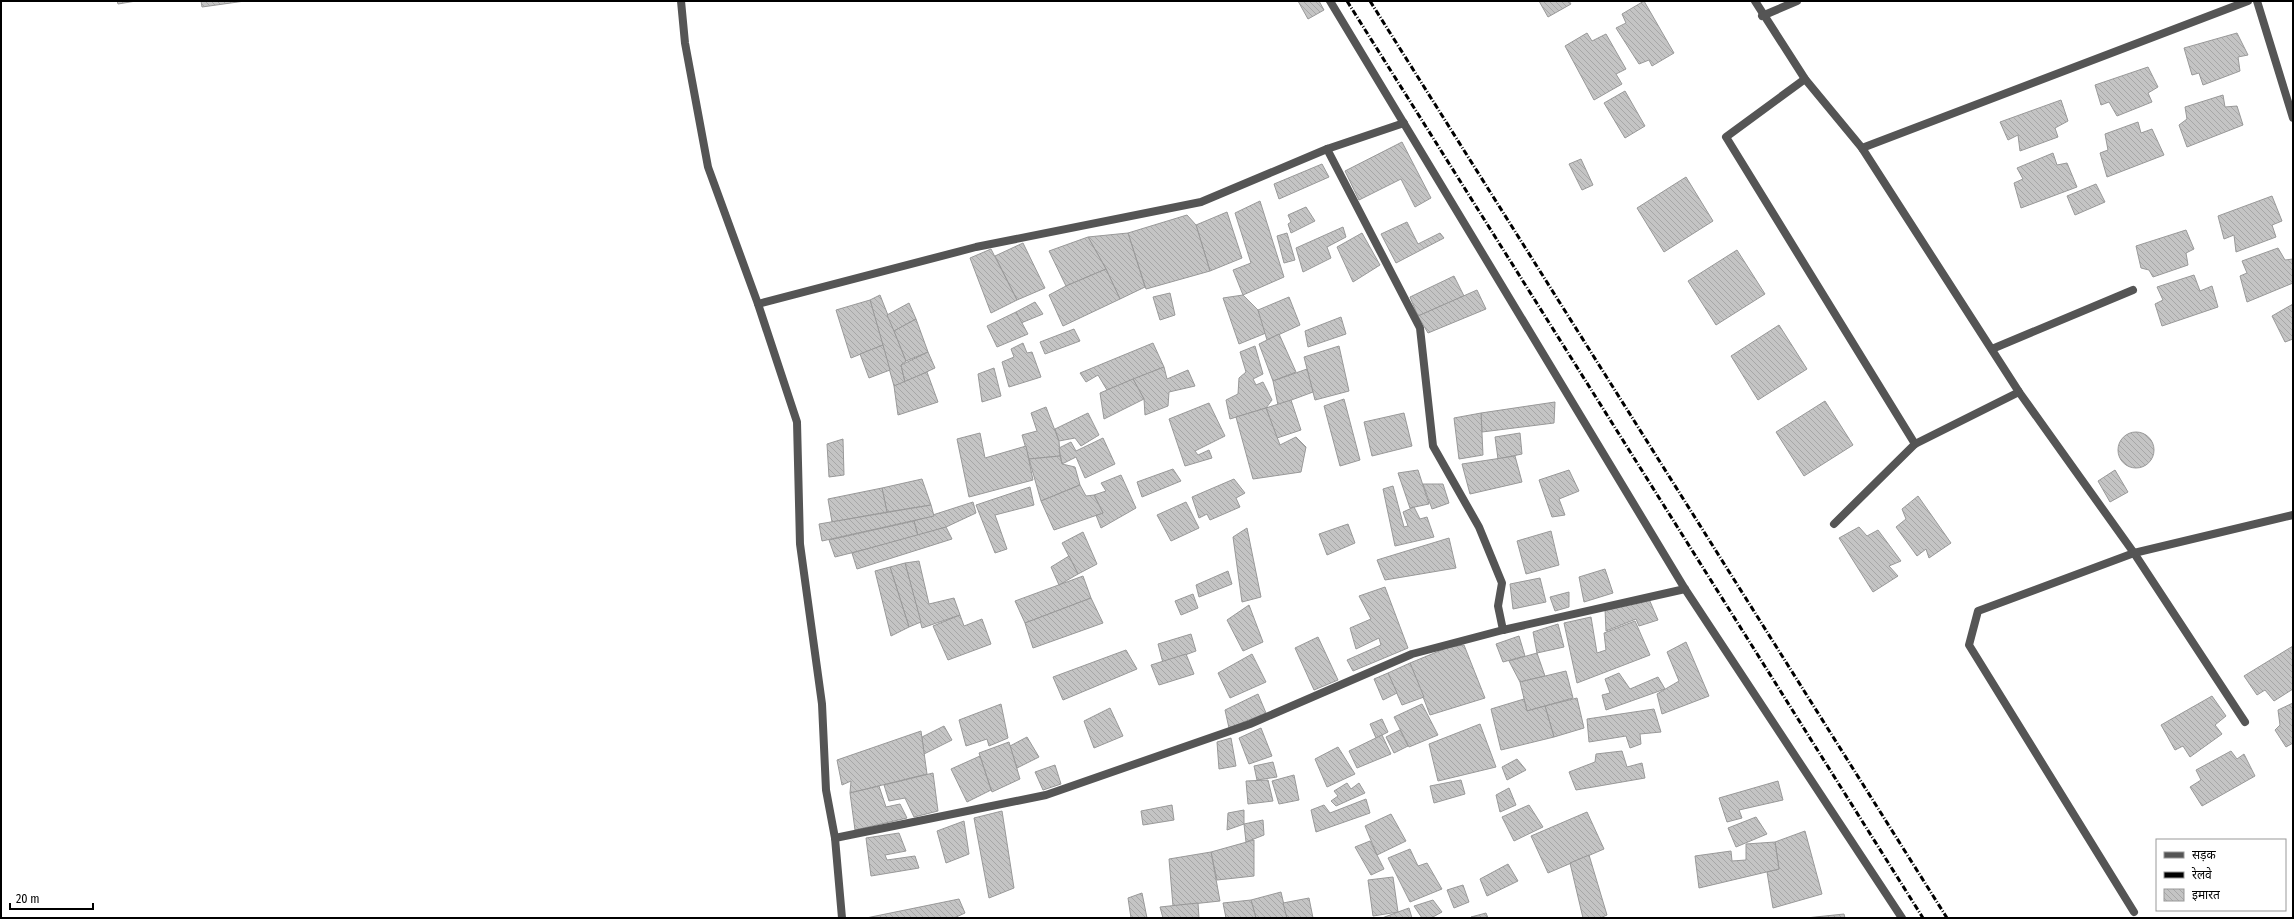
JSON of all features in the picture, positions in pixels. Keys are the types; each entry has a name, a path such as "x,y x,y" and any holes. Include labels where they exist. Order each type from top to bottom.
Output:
{"street":[{"path":"681,1 685,43 708,168 758,304 797,422 800,544 822,704 826,790 835,838 842,918"},
{"path":"1330,1 1685,589 1902,918"},
{"path":"1755,1 1762,16 1804,79 1862,148 2019,392 2134,553 2244,722"},
{"path":"1762,16 1797,1"},
{"path":"1862,148 2248,1"},
{"path":"2257,1 2293,118"},
{"path":"1804,79 1726,137 1915,444"},
{"path":"758,304 976,247 1201,202 1327,149 1404,123"},
{"path":"1327,149 1420,328 1433,446 1479,527 1502,583 1498,606 1502,630"},
{"path":"1992,349 2133,290"},
{"path":"1834,524 1915,444 2019,392"},
{"path":"2134,912 1969,645 1978,612 2134,553 2293,515"},
{"path":"835,838 1046,795 1250,724 1412,654 1502,630 1685,589"}],"building":[{"path":"117,1 136,1 118,4"},
{"path":"201,1 245,1 202,7"},
{"path":"1298,1 1319,1 1324,10 1308,19"},
{"path":"1539,1 1569,1 1571,4 1548,17"},
{"path":"1644,1 1674,53 1652,66 1649,60 1639,64 1616,28 1626,23 1622,14"},
{"path":"1587,33 1592,41 1606,34 1626,69 1616,74 1622,84 1594,100 1565,46"},
{"path":"2237,33 2248,55 2238,57 2240,71 2203,85 2199,73 2192,75 2184,48"},
{"path":"2148,67 2158,87 2148,93 2152,102 2117,116 2109,102 2101,105 2095,85"},
{"path":"1625,91 1645,126 1625,138 1604,103"},
{"path":"2223,95 2225,107 2237,106 2243,125 2187,147 2179,125 2187,119 2185,107"},
{"path":"2061,100 2068,121 2055,128 2058,137 2020,151 2018,135 2008,140 2000,122"},
{"path":"2138,122 2141,133 2152,129 2164,155 2107,177 2100,153 2108,150 2105,134"},
{"path":"1402,142 1431,198 1415,207 1401,179 1359,200 1345,171"},
{"path":"2053,153 2057,165 2067,163 2077,187 2021,208 2014,183 2023,179 2017,168"},
{"path":"1581,159 1593,185 1582,190 1569,164"},
{"path":"1322,164 1329,177 1279,199 1274,184"},
{"path":"1686,177 1713,221 1664,252 1637,208"},
{"path":"2096,184 2105,202 2075,215 2067,196"},
{"path":"2272,196 2282,221 2272,225 2276,237 2236,252 2234,235 2224,239 2218,216"},
{"path":"1260,201 1284,277 1243,295 1233,270 1251,263 1235,213"},
{"path":"1306,207 1315,221 1291,233 1288,224 1291,222 1288,215"},
{"path":"1227,212 1242,258 1210,271 1196,225"},
{"path":"1187,215 1196,225 1210,271 1146,289 1128,233"},
{"path":"1407,222 1418,244 1440,233 1444,238 1396,263 1381,234"},
{"path":"1343,227 1346,237 1327,247 1331,258 1303,272 1296,248"},
{"path":"2186,230 2194,249 2186,253 2188,265 2153,277 2149,270 2141,268 2136,246"},
{"path":"1128,233 1145,287 1120,299 1106,269 1088,237"},
{"path":"1287,233 1295,260 1284,263 1277,236"},
{"path":"1362,233 1380,265 1353,282 1337,247"},
{"path":"1088,237 1106,269 1066,286 1049,251"},
{"path":"1023,243 1045,288 1017,300 995,256"},
{"path":"2278,248 2285,260 2293,259 2293,283 2247,302 2240,276 2247,273 2242,261"},
{"path":"991,249 1017,300 991,313 970,258"},
{"path":"1737,250 1765,294 1716,325 1688,281"},
{"path":"1106,269 1120,299 1063,326 1049,295"},
{"path":"2194,275 2200,291 2212,286 2218,307 2162,326 2155,304 2163,300 2157,287"},
{"path":"1454,276 1464,296 1418,316 1410,297"},
{"path":"1477,290 1486,309 1428,333 1418,316"},
{"path":"1170,293 1175,315 1160,320 1153,297"},
{"path":"880,295 906,361 901,365 905,382 894,386 870,300"},
{"path":"1243,295 1258,310 1266,333 1239,344 1223,298"},
{"path":"1289,297 1300,325 1267,340 1258,310"},
{"path":"870,300 883,345 851,358 836,310"},
{"path":"1035,302 1043,314 1021,323 1016,312"},
{"path":"909,303 916,319 894,331 887,315"},
{"path":"2293,304 2293,339 2285,342 2272,316"},
{"path":"1016,312 1028,334 997,347 987,326"},
{"path":"1341,317 1346,334 1308,347 1305,331"},
{"path":"916,319 928,352 906,361 894,331"},
{"path":"1779,325 1807,369 1758,400 1731,356"},
{"path":"1074,329 1080,341 1045,354 1040,342"},
{"path":"1279,334 1296,372 1273,381 1259,344"},
{"path":"1023,343 1027,353 1032,352 1041,377 1009,387 1002,362 1014,357 1011,349"},
{"path":"1153,343 1164,367 1107,390 1098,375 1086,382 1080,373"},
{"path":"883,345 890,370 869,378 860,354"},
{"path":"1255,346 1263,374 1253,379 1256,385 1263,382 1272,400 1266,408 1230,419 1226,400 1238,394 1239,378 1246,372 1240,352"},
{"path":"1339,346 1349,391 1315,400 1304,357"},
{"path":"928,352 935,368 905,382 901,365"},
{"path":"1164,367 1167,379 1188,370 1195,386 1169,392 1168,406 1145,415 1144,399 1133,379"},
{"path":"994,368 1001,396 982,402 978,374"},
{"path":"1307,369 1313,392 1278,405 1273,381"},
{"path":"927,372 938,402 898,415 894,386"},
{"path":"1133,379 1144,399 1104,419 1100,393"},
{"path":"1344,399 1360,460 1340,466 1324,406"},
{"path":"1291,400 1301,430 1277,438 1266,408"},
{"path":"1825,401 1853,445 1804,476 1776,432"},
{"path":"1555,402 1554,423 1482,432 1481,413"},
{"path":"1209,403 1225,436 1195,451 1198,455 1209,450 1212,458 1185,466 1169,419"},
{"path":"1046,407 1059,441 1060,456 1029,459 1022,435 1037,431 1031,413"},
{"path":"1266,408 1280,445 1296,437 1306,447 1301,472 1253,479 1236,417"},
{"path":"1088,413 1099,435 1081,446 1075,438 1059,441 1055,429"},
{"path":"1404,413 1412,446 1372,456 1364,422"},
{"path":"1481,413 1483,455 1459,459 1454,418"},
{"path":"2140,432 2149,437 2153,443 2153,457 2149,463 2140,468 2132,468 2123,463 2119,457 2118,446 2123,437 2129,433"},
{"path":"980,433 985,458 1026,446 1033,480 969,497 957,439"},
{"path":"1520,433 1522,454 1498,459 1495,437"},
{"path":"1103,438 1115,464 1085,478 1076,457 1062,464 1059,448 1071,442 1076,451"},
{"path":"843,439 844,475 829,477 827,444"},
{"path":"1060,456 1062,464 1075,467 1080,485 1041,501 1029,459"},
{"path":"1515,456 1522,482 1470,494 1462,464"},
{"path":"1173,469 1181,481 1142,497 1137,482"},
{"path":"1418,470 1429,504 1410,508 1398,473"},
{"path":"1569,470 1579,491 1559,499 1565,515 1552,517 1539,480"},
{"path":"2115,470 2128,492 2110,502 2098,481"},
{"path":"1121,475 1136,508 1101,528 1096,515 1103,513 1094,495 1106,491 1101,483"},
{"path":"922,479 931,505 887,512 882,488"},
{"path":"1234,479 1245,493 1236,498 1240,507 1210,520 1207,514 1199,518 1192,497"},
{"path":"1423,484 1443,484 1449,503 1432,509"},
{"path":"1080,485 1086,496 1094,495 1103,513 1054,530 1041,501"},
{"path":"1393,486 1404,527 1408,526 1403,512 1414,507 1420,519 1427,517 1434,537 1395,546 1383,489"},
{"path":"1030,487 1034,505 995,515 1007,549 995,553 976,505"},
{"path":"882,488 887,512 832,522 828,499"},
{"path":"1918,496 1951,543 1929,558 1926,549 1917,556 1896,527 1906,519 1902,509"},
{"path":"973,502 976,513 946,527 918,536 914,521"},
{"path":"1186,502 1199,528 1171,541 1157,515"},
{"path":"931,505 934,516 822,541 819,524"},
{"path":"914,521 918,536 835,557 829,540"},
{"path":"1348,524 1355,543 1327,555 1319,534"},
{"path":"946,527 952,539 857,569 852,553"},
{"path":"1859,527 1867,536 1878,530 1901,561 1889,566 1898,576 1873,592 1839,538"},
{"path":"1247,528 1261,597 1242,602 1233,537"},
{"path":"1551,531 1559,565 1526,574 1517,541"},
{"path":"1083,532 1097,564 1078,574 1062,543"},
{"path":"1449,538 1456,568 1385,580 1377,560"},
{"path":"1069,556 1078,574 1059,585 1051,567"},
{"path":"919,561 929,604 954,598 960,615 922,628 905,563"},
{"path":"905,563 921,622 909,627 890,567"},
{"path":"890,567 909,627 891,636 875,571"},
{"path":"1605,569 1613,593 1584,602 1579,577"},
{"path":"1228,571 1232,584 1199,597 1196,585"},
{"path":"1083,576 1091,598 1025,623 1015,601"},
{"path":"1540,578 1546,602 1513,609 1510,584"},
{"path":"1385,587 1408,648 1353,671 1347,660 1381,645 1379,638 1356,649 1350,628 1371,619 1359,596"},
{"path":"1569,592 1569,607 1555,611 1550,597"},
{"path":"1193,594 1198,608 1181,615 1175,601"},
{"path":"1091,598 1103,623 1033,648 1025,623"},
{"path":"1649,599 1658,620 1639,626 1636,619 1606,631 1605,609"},
{"path":"1249,605 1263,642 1243,651 1227,620"},
{"path":"960,615 964,626 982,619 991,644 948,660 933,626"},
{"path":"1591,617 1597,653 1606,650 1604,633 1635,621 1650,655 1577,683 1564,623"},
{"path":"1558,624 1564,647 1537,653 1533,632"},
{"path":"1191,634 1196,651 1163,663 1158,644"},
{"path":"1519,636 1525,656 1503,662 1496,644"},
{"path":"1318,637 1338,680 1314,690 1295,648"},
{"path":"1686,642 1709,696 1662,714 1657,694 1679,681 1667,652"},
{"path":"1464,645 1485,698 1430,715 1410,663 1449,647"},
{"path":"2293,646 2293,689 2274,701 2265,690 2257,695 2244,676"},
{"path":"1126,650 1137,669 1063,700 1053,677"},
{"path":"1537,653 1545,676 1520,682 1509,661"},
{"path":"1186,654 1194,674 1159,685 1151,665"},
{"path":"1252,654 1266,682 1230,698 1218,673"},
{"path":"1410,663 1424,697 1402,705 1388,673"},
{"path":"1566,671 1573,698 1527,711 1520,682"},
{"path":"1388,673 1397,693 1383,700 1374,679"},
{"path":"1619,673 1630,689 1658,677 1665,689 1606,710 1602,695 1610,693 1605,679"},
{"path":"1258,694 1266,713 1229,728 1225,710"},
{"path":"2212,696 2226,716 2215,725 2222,734 2190,757 2183,746 2175,750 2161,725"},
{"path":"1577,698 1584,728 1554,737 1545,706"},
{"path":"1524,699 1527,711 1545,706 1554,737 1501,750 1491,709"},
{"path":"2293,703 2293,743 2286,747 2275,730 2280,725 2278,710"},
{"path":"1001,704 1008,738 989,746 987,739 966,746 959,720"},
{"path":"1422,704 1438,735 1409,747 1394,717"},
{"path":"1110,708 1123,736 1094,748 1084,721"},
{"path":"1654,709 1661,732 1640,734 1641,744 1630,748 1626,736 1589,742 1587,719"},
{"path":"1382,719 1388,732 1376,738 1370,724"},
{"path":"1480,724 1496,767 1438,781 1429,744"},
{"path":"944,726 952,740 924,754 922,737"},
{"path":"1261,728 1272,756 1249,764 1239,738"},
{"path":"1400,730 1408,746 1394,753 1386,737"},
{"path":"921,731 927,774 850,793 851,781 842,785 837,760"},
{"path":"1382,735 1391,754 1357,768 1349,751"},
{"path":"1027,737 1039,757 1017,768 1010,746"},
{"path":"1231,738 1236,766 1219,769 1217,742"},
{"path":"1009,742 1020,779 992,792 979,753"},
{"path":"1338,747 1355,774 1327,787 1315,759"},
{"path":"1622,751 1627,767 1642,763 1645,778 1576,790 1569,772 1595,762 1596,754"},
{"path":"2231,751 2237,759 2244,754 2255,776 2202,806 2190,787 2201,780 2196,770"},
{"path":"980,756 991,790 967,802 951,769"},
{"path":"1517,759 1526,770 1507,780 1502,767"},
{"path":"1273,762 1277,777 1257,780 1254,766"},
{"path":"1055,765 1061,784 1043,790 1035,772"},
{"path":"933,773 938,811 914,817 905,798 889,801 884,785"},
{"path":"1294,775 1299,800 1279,804 1272,781"},
{"path":"1268,780 1273,801 1248,804 1246,781"},
{"path":"1461,780 1465,794 1434,803 1430,786"},
{"path":"1778,781 1783,800 1739,810 1742,818 1727,822 1719,798"},
{"path":"1347,783 1351,789 1359,783 1365,793 1336,806 1331,801 1338,796 1334,791"},
{"path":"879,786 886,807 900,804 907,818 855,830 850,793"},
{"path":"1509,788 1516,805 1500,812 1496,795"},
{"path":"1366,799 1370,813 1316,832 1311,810 1324,805 1330,813"},
{"path":"1172,805 1174,820 1143,825 1141,811"},
{"path":"1529,805 1543,827 1514,841 1502,817"},
{"path":"1244,810 1244,824 1227,830 1228,813"},
{"path":"1002,811 1014,888 989,898 974,818"},
{"path":"1587,812 1604,849 1548,873 1531,836"},
{"path":"1391,814 1406,841 1377,855 1365,826"},
{"path":"1756,817 1767,834 1736,847 1728,828"},
{"path":"1263,820 1264,835 1246,842 1244,824"},
{"path":"964,821 969,854 946,863 937,831"},
{"path":"1805,831 1822,894 1773,908 1767,872 1779,869 1775,842"},
{"path":"899,833 906,851 885,855 887,860 915,856 919,868 871,876 866,838"},
{"path":"1254,840 1254,876 1217,880 1211,852"},
{"path":"1370,841 1384,869 1371,875 1355,847"},
{"path":"1775,842 1779,869 1699,888 1695,856 1731,851 1732,861 1746,860 1746,844"},
{"path":"1410,849 1418,866 1427,863 1442,889 1410,902 1388,858"},
{"path":"1211,852 1220,901 1173,906 1169,859"},
{"path":"1589,855 1607,915 1600,918 1583,918 1570,863"},
{"path":"1508,864 1518,881 1487,896 1480,879"},
{"path":"1393,877 1398,912 1373,916 1368,880"},
{"path":"1463,885 1469,902 1454,908 1447,890"},
{"path":"1281,892 1287,918 1256,918 1251,900"},
{"path":"1142,893 1147,918 1131,918 1128,898"},
{"path":"1309,898 1313,918 1287,918 1283,903"},
{"path":"959,899 965,913 954,918 866,918"},
{"path":"1251,900 1256,918 1226,918 1223,903"},
{"path":"1433,900 1442,912 1431,918 1422,918 1414,906"},
{"path":"1198,903 1199,918 1163,918 1160,907"},
{"path":"1409,908 1412,918 1382,918 1398,912"},
{"path":"1486,913 1488,918 1471,917"},
{"path":"1844,914 1845,918 1806,918"}],"railway":[{"path":"1347,1 1923,918"},
{"path":"1370,1 1947,918"}]}
